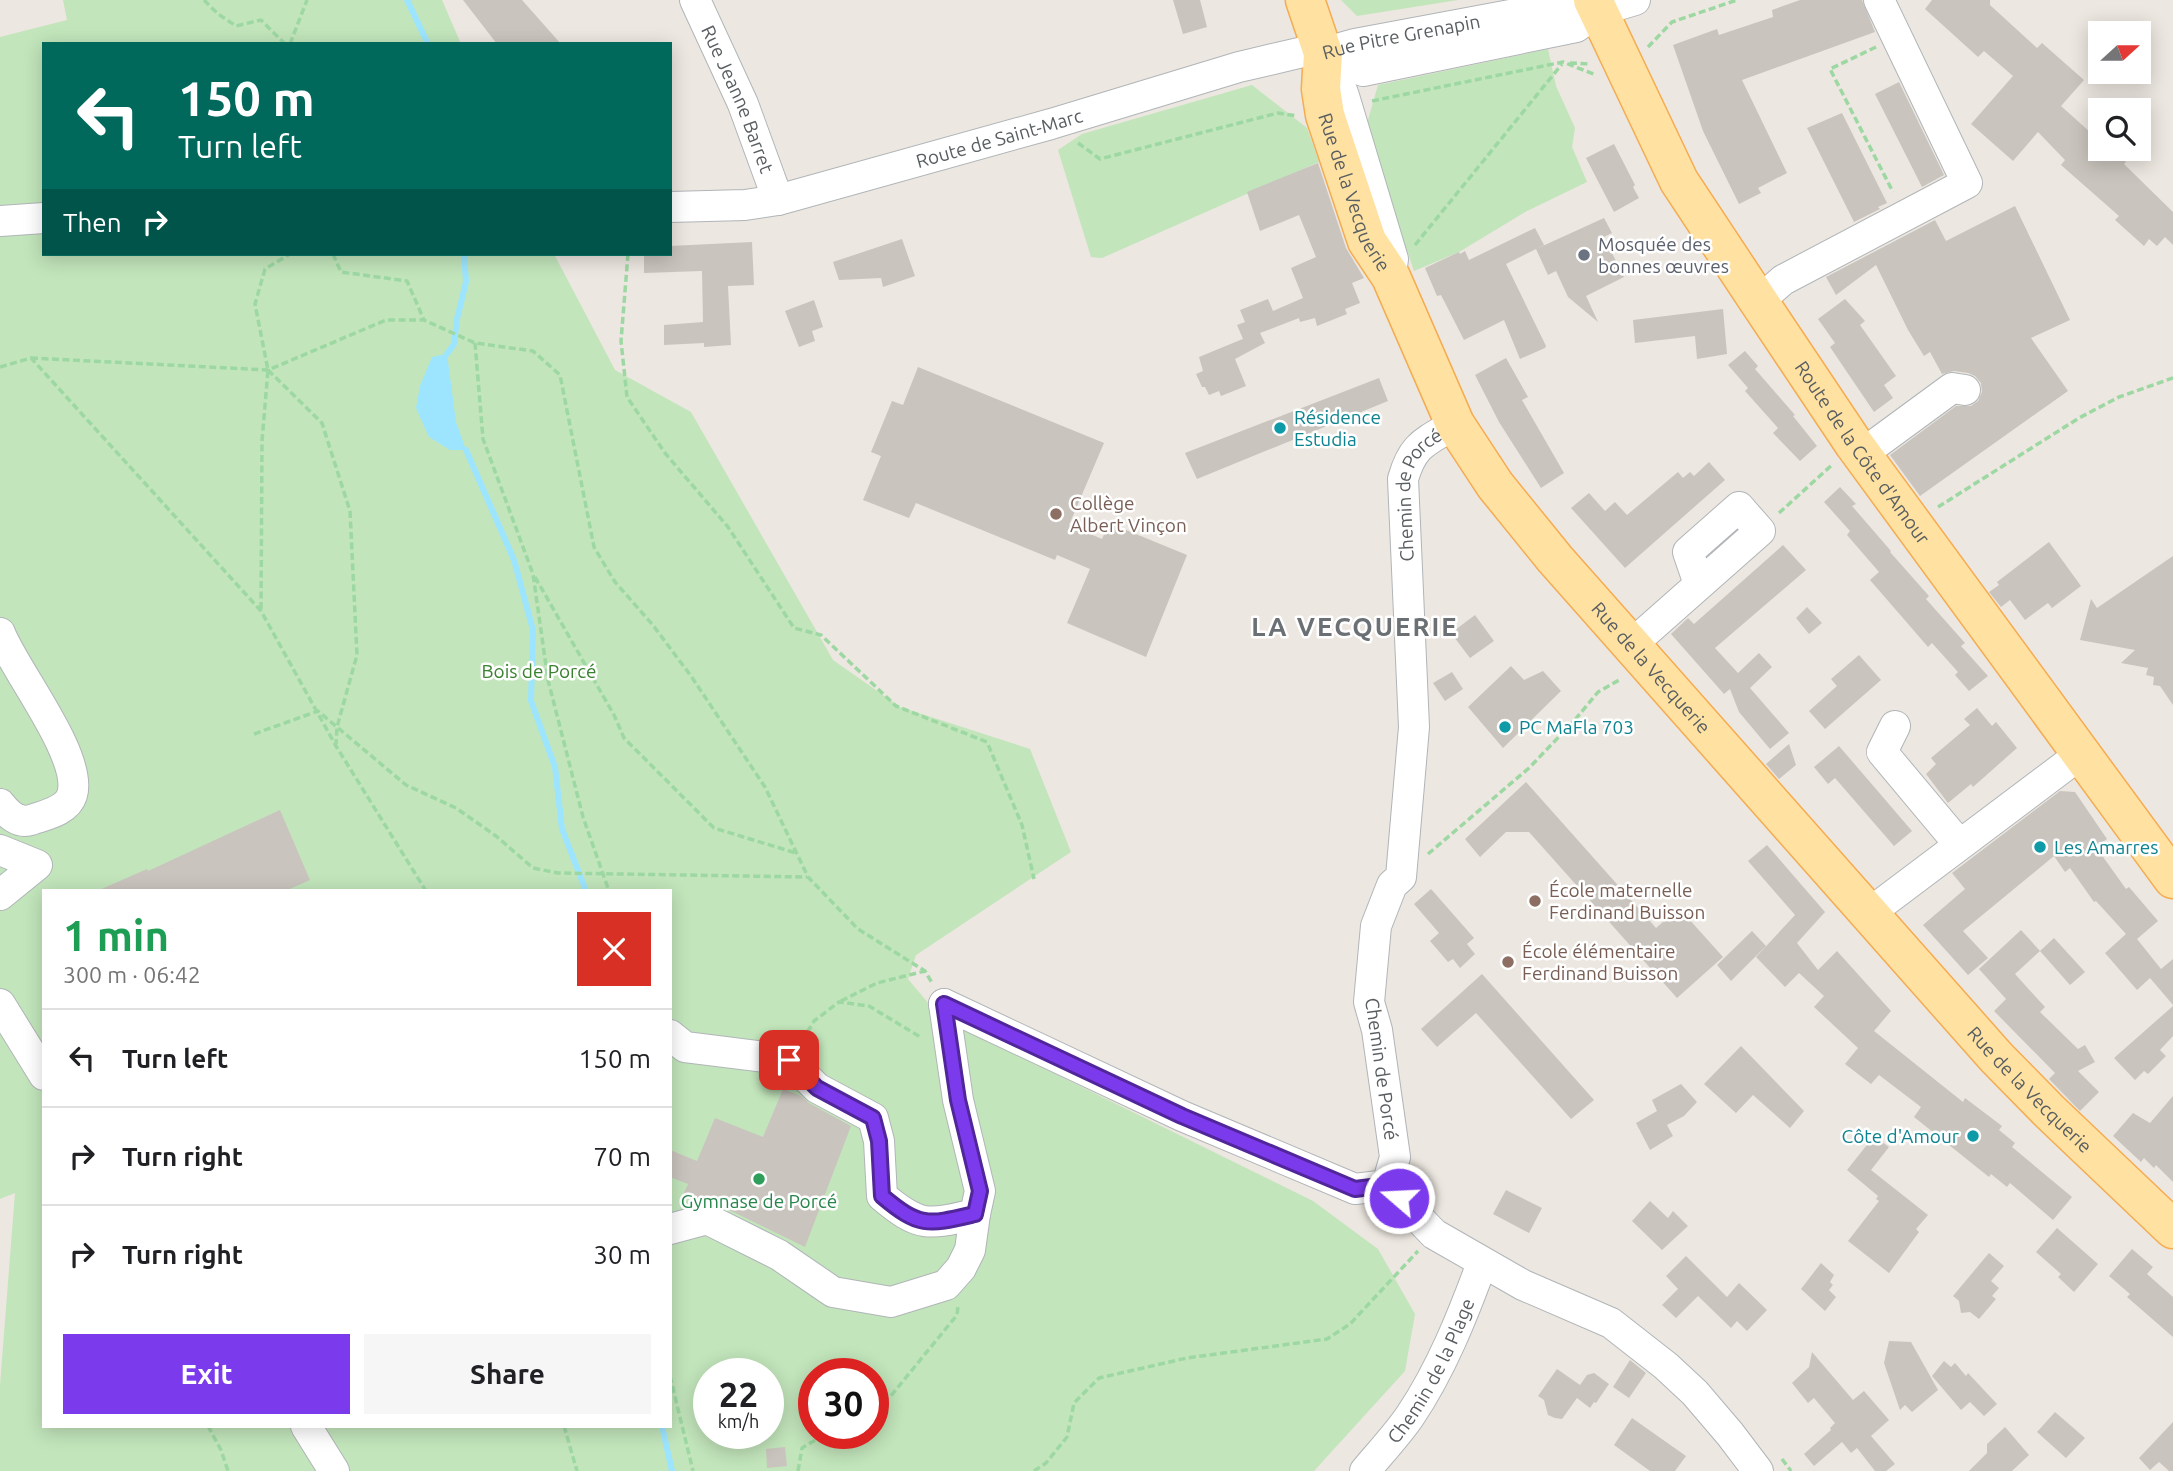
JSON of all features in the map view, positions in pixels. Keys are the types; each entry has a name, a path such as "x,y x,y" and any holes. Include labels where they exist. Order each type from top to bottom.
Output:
{"main road":[{"name":"Rue de la Vecquerie","path":"1305,0 1323,53 1321,89 1325,116 1367,241 1391,276 1455,424 1495,485 1638,653 1996,1057 2173,1229"},
{"name":"Route de la Côte d'Amour","path":"1591,4 1679,181 1858,449 2173,879"}],"street":[{"name":"Rue Jeanne Barret","path":"695,0 743,104 778,200"},
{"name":"Rue Pitre Grenapin","path":"1323,53 1363,71 1576,27 1591,4 1635,0"},
{"path":"1767,294 1783,280 1967,183 1878,0"},
{"name":"Route de Saint-Marc","path":"672,207 745,205 778,200 1239,68 1303,52 1323,53"},
{"path":"0,222 42,218"},
{"path":"1858,449 1952,388 1965,390"},
{"name":"Chemin de Porcé","path":"1387,1185 1395,1157 1377,1030 1369,1002 1376,926 1392,885 1401,877 1414,727 1403,479 1409,458 1420,446 1455,424"},
{"path":"1638,653 1699,584 1760,531"},
{"path":"0,633 61,744 71,768 72,795 64,807 25,821 8,815 0,804"},
{"path":"1895,726 1882,751 1959,844"},
{"path":"1868,914 2082,752"},
{"path":"0,850 37,865 0,895"},
{"path":"0,1004 42,1072"},
{"path":"944,1004 1182,1116 1355,1189 1387,1185 1434,1234 1523,1285 1611,1323 1666,1366 1695,1393 1758,1471"},
{"path":"672,1228 708,1219 779,1255 832,1292 891,1302 946,1285 961,1268 970,1250 980,1191 958,1100 944,1004"},
{"path":"672,1037 685,1047 789,1060 817,1088 873,1118 879,1141 882,1196 904,1214 934,1224 975,1214"},
{"name":"Chemin de la Plage","path":"1365,1471 1409,1416 1437,1368 1471,1294 1482,1263"},
{"path":"307,1428 334,1471"}],"path":[{"path":"204,0 236,26 261,20 285,42"},
{"path":"288,42 307,0"},
{"path":"1646,49 1672,22 1737,0"},
{"path":"1896,36 1830,69 1905,216"},
{"path":"1391,276 1563,62 1393,96"},
{"path":"1051,124 1100,159 1278,113 1302,117"},
{"path":"261,611 262,441 268,370 255,304 265,269 287,256"},
{"path":"334,256 341,272 407,281 424,320"},
{"path":"628,256 621,341 627,397 665,453 727,527 794,628 821,635 896,706 987,742 1022,825 1034,878"},
{"path":"0,368 32,358 268,370 386,320 424,320 475,343 533,351 560,374 594,547 615,582 652,624 691,676 765,787 807,877 858,929 925,971 944,1004"},
{"path":"475,343 483,439 533,574 614,715 624,738 714,828 796,853"},
{"path":"32,358 261,611 336,746 425,889"},
{"path":"268,370 322,423 350,510 357,655 337,727 336,746"},
{"path":"1913,524 2079,418 2119,397 2173,378"},
{"path":"1760,531 1858,449"},
{"path":"533,574 548,680 583,817 608,889"},
{"path":"1401,877 1529,768 1598,692 1628,676 1638,653"},
{"path":"317,710 406,785 456,808 496,836 533,868 558,873 807,877"},
{"path":"254,734 317,710"},
{"path":"789,1060 814,1021 839,1002 877,983 925,971"},
{"path":"839,1002 869,1006 951,1056"},
{"path":"1034,1471 1046,1463 1067,1437 1074,1403 1099,1378 1187,1358 1327,1339 1350,1324 1434,1234"},
{"path":"889,1397 957,1315 961,1268"},
{"path":"672,1384 693,1471"},
{"path":"209,1428 228,1471"},
{"path":"565,1428 577,1471"},
{"path":"798,1471 802,1449"}],"green space":[{"name":"Bois de Porcé","path":"63,0 442,0 460,42 42,42 42,256 555,256 615,370 691,412 833,660 900,707 1030,749 1071,852 916,955 908,979 929,1004 960,1027 1313,1201 1378,1249 1415,1314 1405,1371 1314,1471 0,1471 0,1385 15,1193 0,1199 0,37 67,20"},
{"path":"1341,0 1458,0 1357,16"},
{"path":"1548,49 1556,86 1575,128 1572,147 1587,182 1527,211 1459,252 1414,271 1408,253 1398,237 1366,127 1378,85"},
{"path":"1252,85 1307,128 1319,162 1102,258 1091,257 1058,150 1082,134"}],"water":[{"path":"447,354 456,422 466,450 450,450 429,437 416,408 420,386 432,357"}],"building":[{"path":"463,0 522,0 559,42 495,42"},
{"path":"1173,0 1200,0 1207,27 1183,34"},
{"path":"1800,0 1862,0 1875,32 1742,80 1787,173 1758,188 1761,193 1739,204 1703,131 1673,45 1717,29 1719,35 1773,17 1772,10"},
{"path":"1932,0 1990,0 1990,5 2037,48 2042,43 2084,80 2061,106 2088,130 2088,161 2125,161 2124,164 2173,212 2173,245 2165,237 2157,246 2149,239 2144,246 2115,220 2119,216 2061,165 2065,160 2038,132 2013,161 1971,124 2013,76 1984,51 1978,57 1925,9"},
{"path":"1899,82 1944,175 1922,187 1875,94"},
{"path":"1842,113 1887,203 1854,222 1807,128"},
{"path":"1614,144 1639,198 1614,212 1586,158"},
{"path":"1318,163 1346,248 1364,278 1352,283 1360,303 1345,309 1347,314 1317,326 1315,318 1300,322 1299,318 1260,333 1265,343 1235,359 1246,386 1221,396 1219,391 1209,395 1196,374 1203,371 1199,357 1243,339 1237,325 1245,322 1240,310 1268,299 1273,311 1303,298 1291,268 1316,257 1299,215 1260,231 1247,192"},
{"path":"2015,206 2070,320 2031,338 2068,391 1920,496 1890,455 1956,406 1971,406 1978,401 1982,392 1981,383 1968,373 1954,371 1942,374 1930,352 1924,356 1876,265 1836,295 1826,277 1935,220 1946,241"},
{"path":"1604,218 1612,233 1604,237 1624,277 1586,296 1598,322 1568,297 1556,271 1548,275 1536,249"},
{"path":"1535,228 1544,245 1506,264 1545,348 1520,359 1504,320 1464,340 1441,295 1437,296 1425,268 1459,252 1460,254 1465,251 1469,260"},
{"path":"902,239 915,276 883,287 881,278 839,280 833,262"},
{"path":"752,242 754,285 728,286 731,345 664,345 664,325 703,322 702,271 644,273 644,256 672,256 672,246"},
{"path":"1845,299 1865,321 1860,325 1896,376 1884,385 1893,398 1874,412 1830,347 1835,343 1818,319"},
{"path":"814,300 823,327 812,331 815,341 799,347 785,311"},
{"path":"1723,309 1727,354 1697,359 1695,336 1635,343 1633,320"},
{"path":"1745,351 1758,366 1755,369 1795,415 1793,416 1817,446 1800,461 1773,433 1778,428 1745,391 1748,388 1728,365"},
{"path":"1506,358 1528,397 1522,400 1564,473 1541,488 1499,422 1475,375"},
{"name":"Collège Albert Vinçon","path":"918,367 1104,443 1069,525 1102,539 1109,523 1187,555 1146,657 1067,623 1090,569 1057,555 1055,560 916,503 909,518 863,500 881,456 871,452 892,401 903,405"},
{"name":"Résidence Estudia","path":"1379,378 1388,401 1197,479 1185,453"},
{"path":"1709,462 1725,480 1625,568 1571,508 1589,493 1605,511 1615,502 1627,515 1678,472 1683,478 1690,472 1694,476"},
{"path":"1840,487 1856,504 1852,506 1929,596 1926,599 1965,643 1961,646 1988,676 1969,691 1955,675 1958,672 1932,643 1928,647 1870,580 1879,572 1847,535 1850,531 1824,502"},
{"path":"2049,542 2081,586 2052,608 2048,603 2025,620 2010,600 2001,607 1989,592 1999,585 1997,582"},
{"path":"1783,545 1806,570 1715,648 1738,673 1759,653 1772,667 1750,688 1789,733 1770,749 1739,712 1730,689 1724,694 1671,634 1688,618 1694,624"},
{"path":"2173,556 2173,705 2160,686 2153,685 2154,677 2146,675 2148,668 2121,663 2135,650 2080,640 2091,599 2097,608"},
{"path":"1807,607 1822,623 1809,634 1796,618"},
{"path":"1475,615 1494,641 1470,658 1451,633"},
{"path":"1859,655 1881,680 1825,729 1809,711 1837,686 1831,679"},
{"name":"PC MaFla 703","path":"1511,666 1524,680 1543,671 1561,691 1503,748 1468,707"},
{"path":"1452,672 1463,689 1445,701 1433,683"},
{"path":"1977,708 1992,726 1996,722 2017,748 1973,787 1971,784 1948,803 1926,774 1936,764 1931,758 1970,725 1964,719"},
{"path":"1789,744 1796,765 1779,779 1766,764"},
{"path":"1839,746 1912,831 1894,846 1835,778 1828,784 1814,767"},
{"path":"1526,782 1656,928 1679,908 1723,957 1677,998 1529,832 1506,832 1480,857 1465,839"},
{"path":"2060,791 2075,792 2107,839 2096,847 2126,889 2129,887 2158,921 2137,939 2161,969 2173,959 2173,1005 2150,978 2137,990 2105,953 2126,934 2096,901 2094,902 2070,868 2065,872 2054,856 1963,931 1988,958 1968,975 1923,925 1965,889 1952,873"},
{"path":"280,810 310,880 290,889 102,889 147,869 148,871"},
{"path":"1767,845 1825,912 1797,943 1818,970 1837,951 1891,1011 1874,1031 1963,1102 1965,1098 2002,1126 1999,1130 2015,1143 2012,1147 2072,1197 2053,1220 2010,1183 2007,1187 1991,1174 1989,1177 1914,1117 1921,1107 1879,1075 1871,1084 1845,1064 1858,1048 1814,1007 1824,996 1799,973 1785,987 1756,957 1795,915 1748,861"},
{"path":"1431,889 1474,938 1467,944 1475,954 1460,968 1453,959 1448,962 1430,941 1439,933 1414,904"},
{"path":"2021,930 2040,951 2015,974 2045,1007 2040,1012 2078,1049 2085,1045 2095,1062 2078,1071 2099,1092 2080,1111 2049,1079 2055,1073 1994,1011 2006,999 1979,969"},
{"path":"1752,931 1766,946 1731,981 1717,965"},
{"path":"2054,938 2085,972 2070,985 2040,951"},
{"path":"1482,974 1594,1100 1571,1119 1476,1013 1437,1047 1421,1029"},
{"path":"2173,1006 2173,1036 2160,1050 2166,1056 2148,1074 2144,1071 2135,1080 2114,1058"},
{"path":"1741,1046 1804,1111 1790,1128 1753,1095 1736,1113 1704,1084"},
{"path":"1681,1084 1697,1102 1684,1116 1667,1125 1673,1136 1650,1150 1636,1123 1657,1111 1652,1100"},
{"path":"783,1089 801,1096 851,1126 805,1247 715,1203 701,1203 683,1195 688,1184 672,1178 672,1151 697,1161 715,1118 763,1137"},
{"path":"2173,1096 2173,1182 2156,1165 2154,1168 2144,1158 2141,1162 2113,1136 2133,1113 2150,1123"},
{"path":"1874,1136 1889,1147 1871,1170 1928,1215 1916,1229 1919,1232 1889,1273 1848,1241 1879,1201 1876,1199 1878,1196 1847,1170"},
{"path":"1506,1190 1542,1208 1529,1233 1493,1214"},
{"path":"1650,1201 1668,1218 1673,1211 1688,1226 1662,1250 1632,1221"},
{"path":"2057,1228 2098,1264 2074,1292 2058,1277 2061,1274 2036,1252"},
{"path":"2132,1249 2153,1267 2147,1274 2173,1297 2173,1337 2127,1297 2130,1294 2109,1276"},
{"path":"1989,1253 2004,1266 1991,1281 1999,1288 1992,1296 1996,1299 1979,1319 1970,1312 1961,1313 1959,1301 1953,1296"},
{"path":"1686,1256 1727,1297 1739,1283 1767,1310 1747,1331 1737,1321 1731,1328 1698,1296 1676,1318 1662,1305 1678,1289 1666,1276"},
{"path":"1821,1263 1834,1275 1830,1282 1833,1285 1829,1290 1836,1297 1825,1311 1801,1289"},
{"path":"1889,1341 1911,1342 1938,1390 1912,1412 1905,1405 1900,1410 1884,1363"},
{"path":"1812,1352 1853,1400 1864,1391 1889,1420 1871,1436 1895,1464 1886,1471 1875,1471 1857,1448 1851,1453 1842,1442 1814,1466 1804,1454 1831,1430 1835,1423 1814,1398 1808,1403 1792,1383 1809,1367"},
{"path":"1630,1360 1646,1373 1629,1398 1613,1387"},
{"path":"1944,1361 1951,1367 1955,1363 1966,1376 1968,1373 1997,1404 1984,1416 1970,1402 1961,1410 1932,1376"},
{"path":"1557,1369 1580,1385 1587,1375 1594,1373 1609,1384 1590,1408 1577,1398 1562,1419 1555,1418 1548,1415 1544,1400 1538,1396"},
{"path":"2055,1412 2085,1438 2066,1458 2037,1432"},
{"path":"1632,1418 1686,1456 1675,1471 1650,1471 1614,1445"},
{"path":"2173,1422 2173,1471 2169,1471 2159,1462 2150,1470 2139,1458"},
{"path":"2005,1427 2029,1455 2012,1471 1969,1471 1987,1453 1987,1444"},
{"path":"784,1447 787,1466 767,1468 766,1449"}],"waterway":[{"path":"407,0 427,42"},
{"path":"447,354 454,344 466,282 464,256"},
{"path":"466,450 514,560 533,630 531,701 555,767 562,829 585,889"},
{"path":"662,1428 672,1471"}],"place":[{"name":"Mosquée des bonnes œuvres","path":"1584,255"},
{"name":"Résidence Estudia","path":"1280,428"},
{"name":"Collège Albert Vinçon","path":"1056,514"},
{"name":"PC MaFla 703","path":"1505,727"},
{"name":"Les Amarres","path":"2040,847"},
{"name":"École maternelle Ferdinand Buisson","path":"1535,901"},
{"name":"École élémentaire Ferdinand Buisson","path":"1508,962"},
{"name":"Côte d'Amour","path":"1973,1136"},
{"name":"Gymnase de Porcé","path":"759,1179"}],"district":[{"name":"LA VECQUERIE","path":"1355,627"}],"route":[{"path":"789,1060 817,1088 873,1118 879,1141 882,1196 904,1214 934,1224 975,1214 980,1191 958,1100 944,1004 1206,1127 1355,1189 1387,1185 1399,1198"}]}
